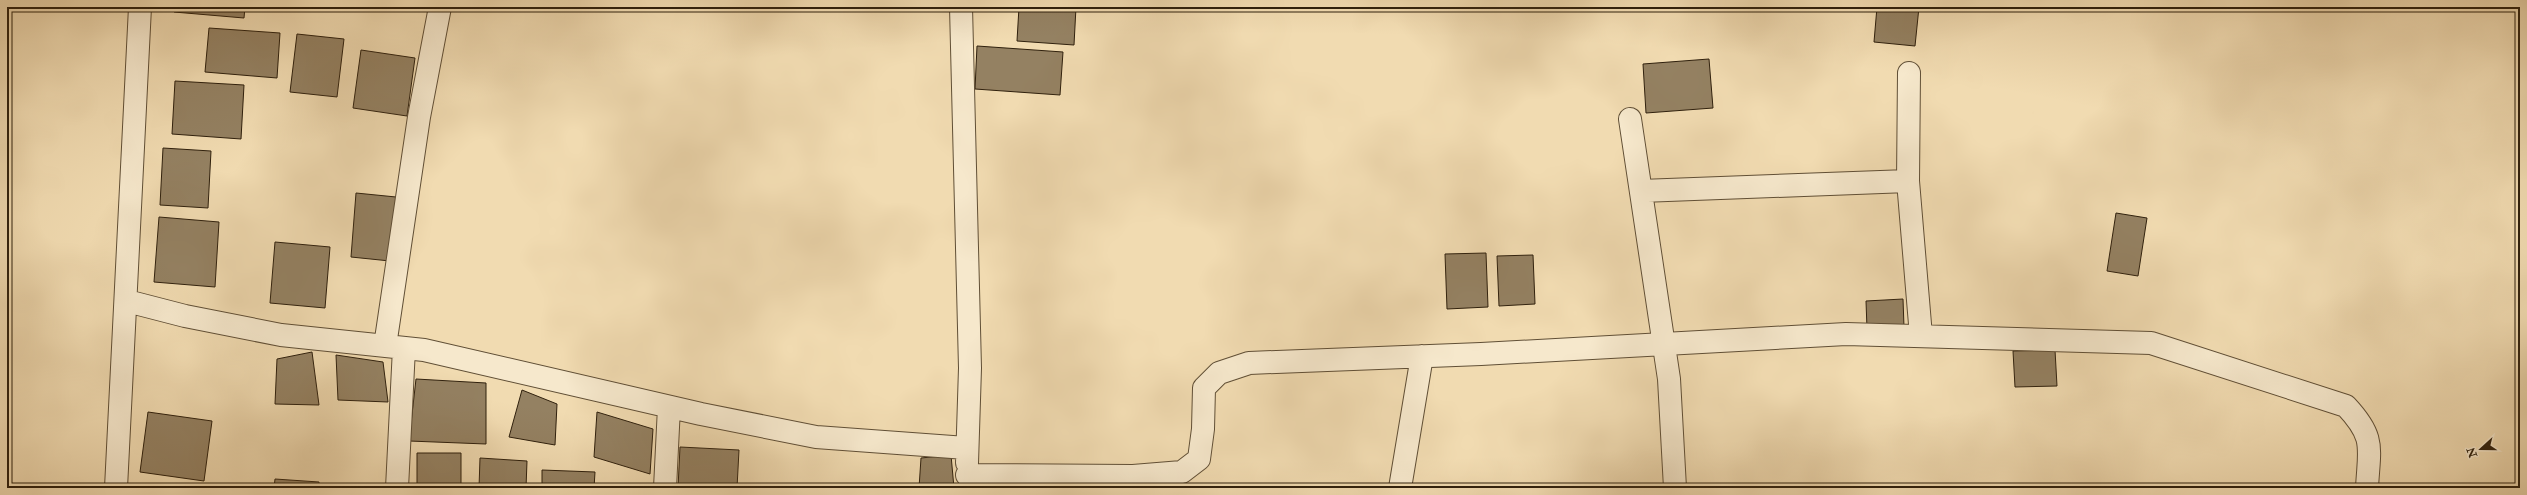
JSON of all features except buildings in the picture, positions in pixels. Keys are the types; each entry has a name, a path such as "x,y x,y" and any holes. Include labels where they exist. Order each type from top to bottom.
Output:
{"street":[{"path":"116,488 122,342 127,301 140,7"},
{"path":"397,488 394,347 419,117 440,7"},
{"path":"961,7 970,368 966,448 967,482 1133,476 1182,472 1199,459 1203,430 1204,388 1219,373 1249,363 1422,356 1846,334 2151,343 2346,406 2362,423 2369,440 2367,488"},
{"path":"1909,73 1908,181 1921,336"},
{"path":"1630,119 1669,379 1675,488"},
{"path":"1641,191 1908,181"},
{"path":"127,301 185,316 281,335 424,350 669,407 816,437 966,448"},
{"path":"1400,488 1422,356"},
{"path":"665,488 669,407"}]}
